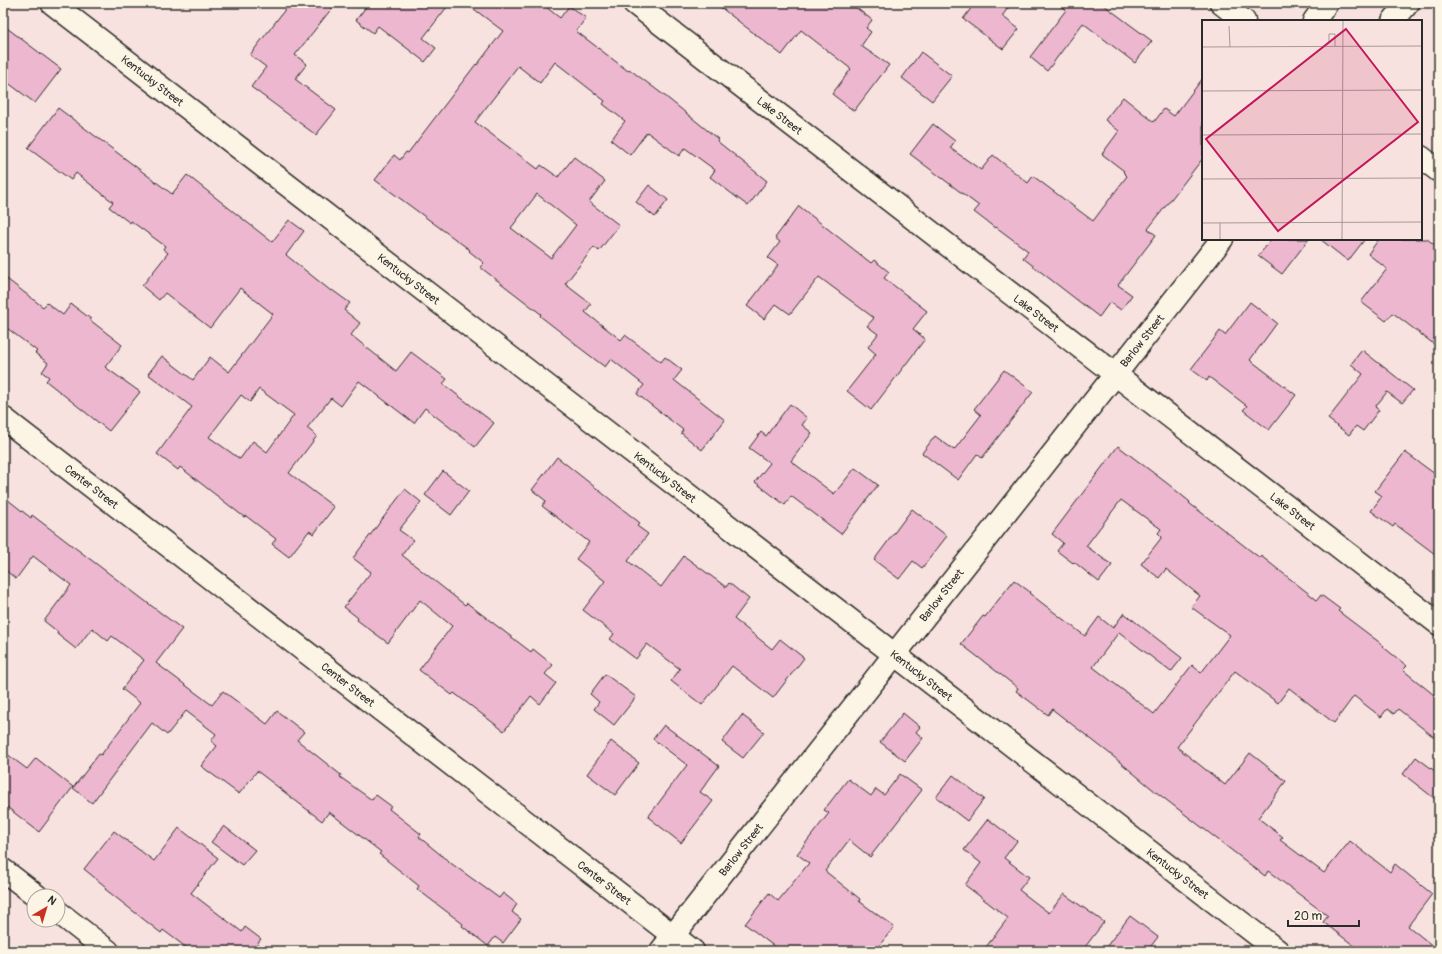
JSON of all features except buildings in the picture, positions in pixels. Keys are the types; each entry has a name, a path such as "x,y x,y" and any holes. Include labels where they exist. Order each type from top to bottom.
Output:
{"street":[{"name":"Kentucky Street","path":"52,3 1278,951"},
{"name":"Lake Street","path":"634,3 1439,624"},
{"path":"1221,3 1243,20"},
{"path":"1315,20 1327,3"},
{"path":"1394,20 1408,3"},
{"path":"1422,158 1439,171"},
{"name":"Barlow Street","path":"667,943 1221,240"},
{"name":"Center Street","path":"3,418 667,943 693,951"},
{"path":"3,870 27,888"},
{"path":"66,918 108,951"}]}
